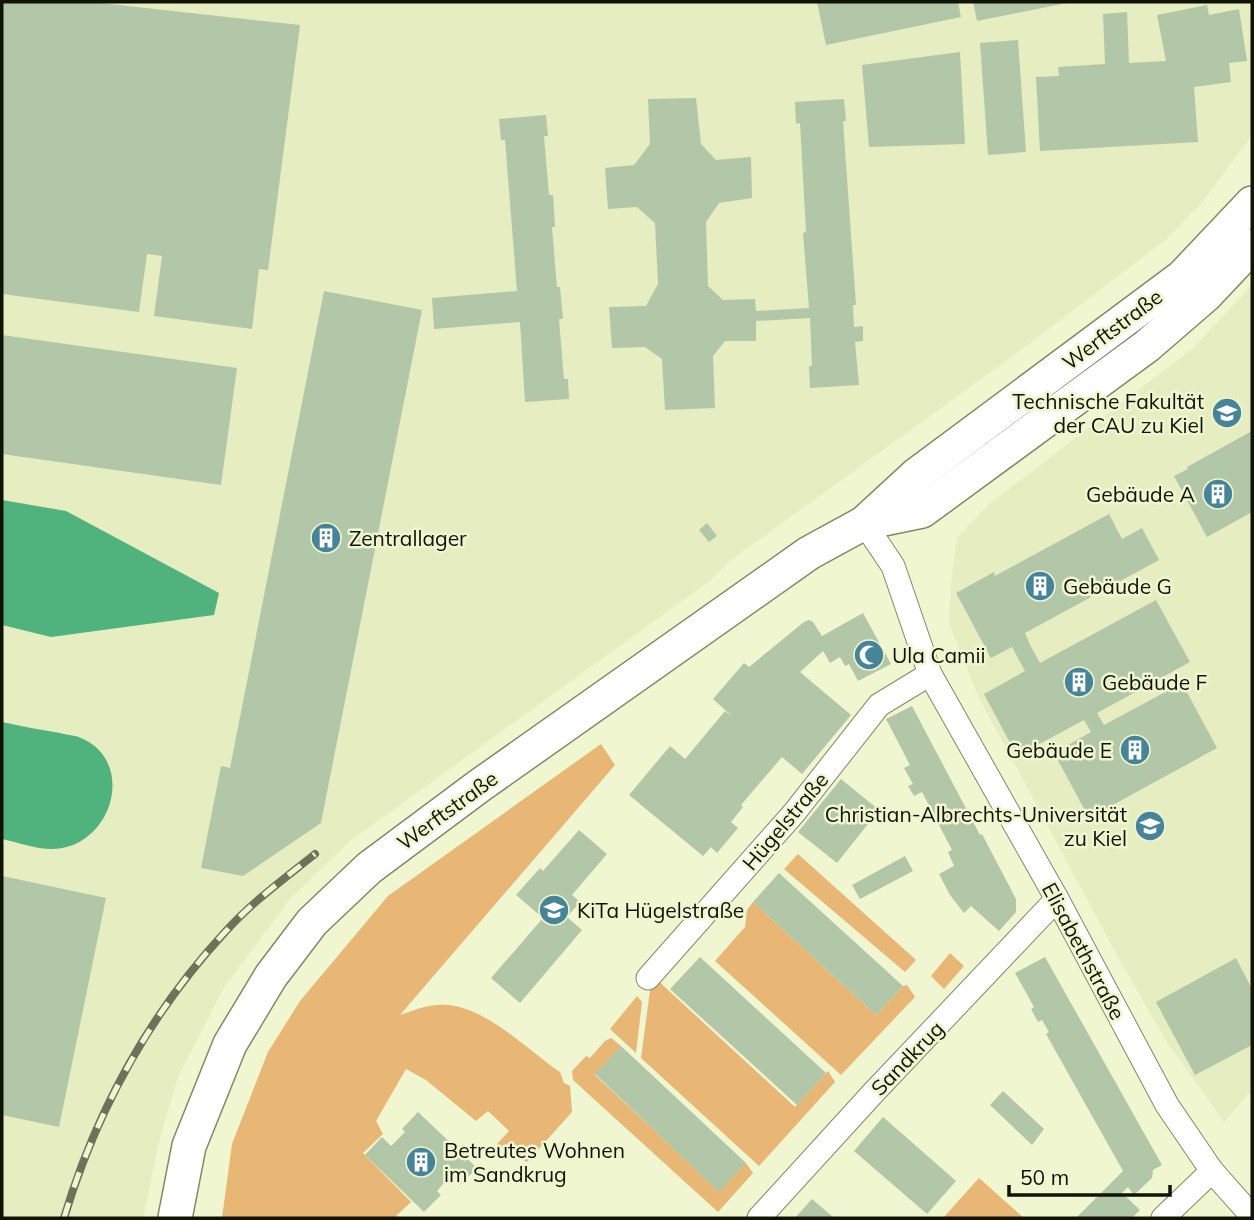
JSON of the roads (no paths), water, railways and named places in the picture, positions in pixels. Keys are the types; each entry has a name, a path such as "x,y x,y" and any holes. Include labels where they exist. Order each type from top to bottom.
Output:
{"main road":[{"name":"Werftstraße","path":"175,1218 189,1146 230,1044 271,976 312,922 369,868 479,786 808,553 864,523 916,475 1182,276 1252,203"},
{"name":"Werftstraße","path":"864,523 922,511 1147,346 1206,295 1252,246"}],"street":[{"name":"Elisabethstraße","path":"864,523 893,566 930,674 1057,899 1167,1105 1212,1171 1252,1216"},
{"name":"Hügelstraße","path":"648,978 794,813 879,705 930,674"},
{"name":"Sandkrug","path":"759,1218 1057,899"},
{"path":"1163,1218 1212,1171"}],"railway":[{"path":"64,1218 92,1140 109,1102 128,1066 173,996 236,920 315,854"}],"place":[{"name":"Technische Fakultät der CAU zu Kiel","path":"1227,413"},
{"name":"Gebäude A","path":"1218,494"},
{"name":"Zentrallager","path":"326,538"},
{"name":"Gebäude G","path":"1040,586"},
{"name":"Ula Camii","path":"869,655"},
{"name":"Gebäude F","path":"1079,682"},
{"name":"Gebäude E","path":"1135,750"},
{"name":"Christian-Albrechts-Universität zu Kiel","path":"1150,826"},
{"name":"KiTa Hügelstraße","path":"554,910"},
{"name":"Betreutes Wohnen im Sandkrug","path":"421,1162"}]}
